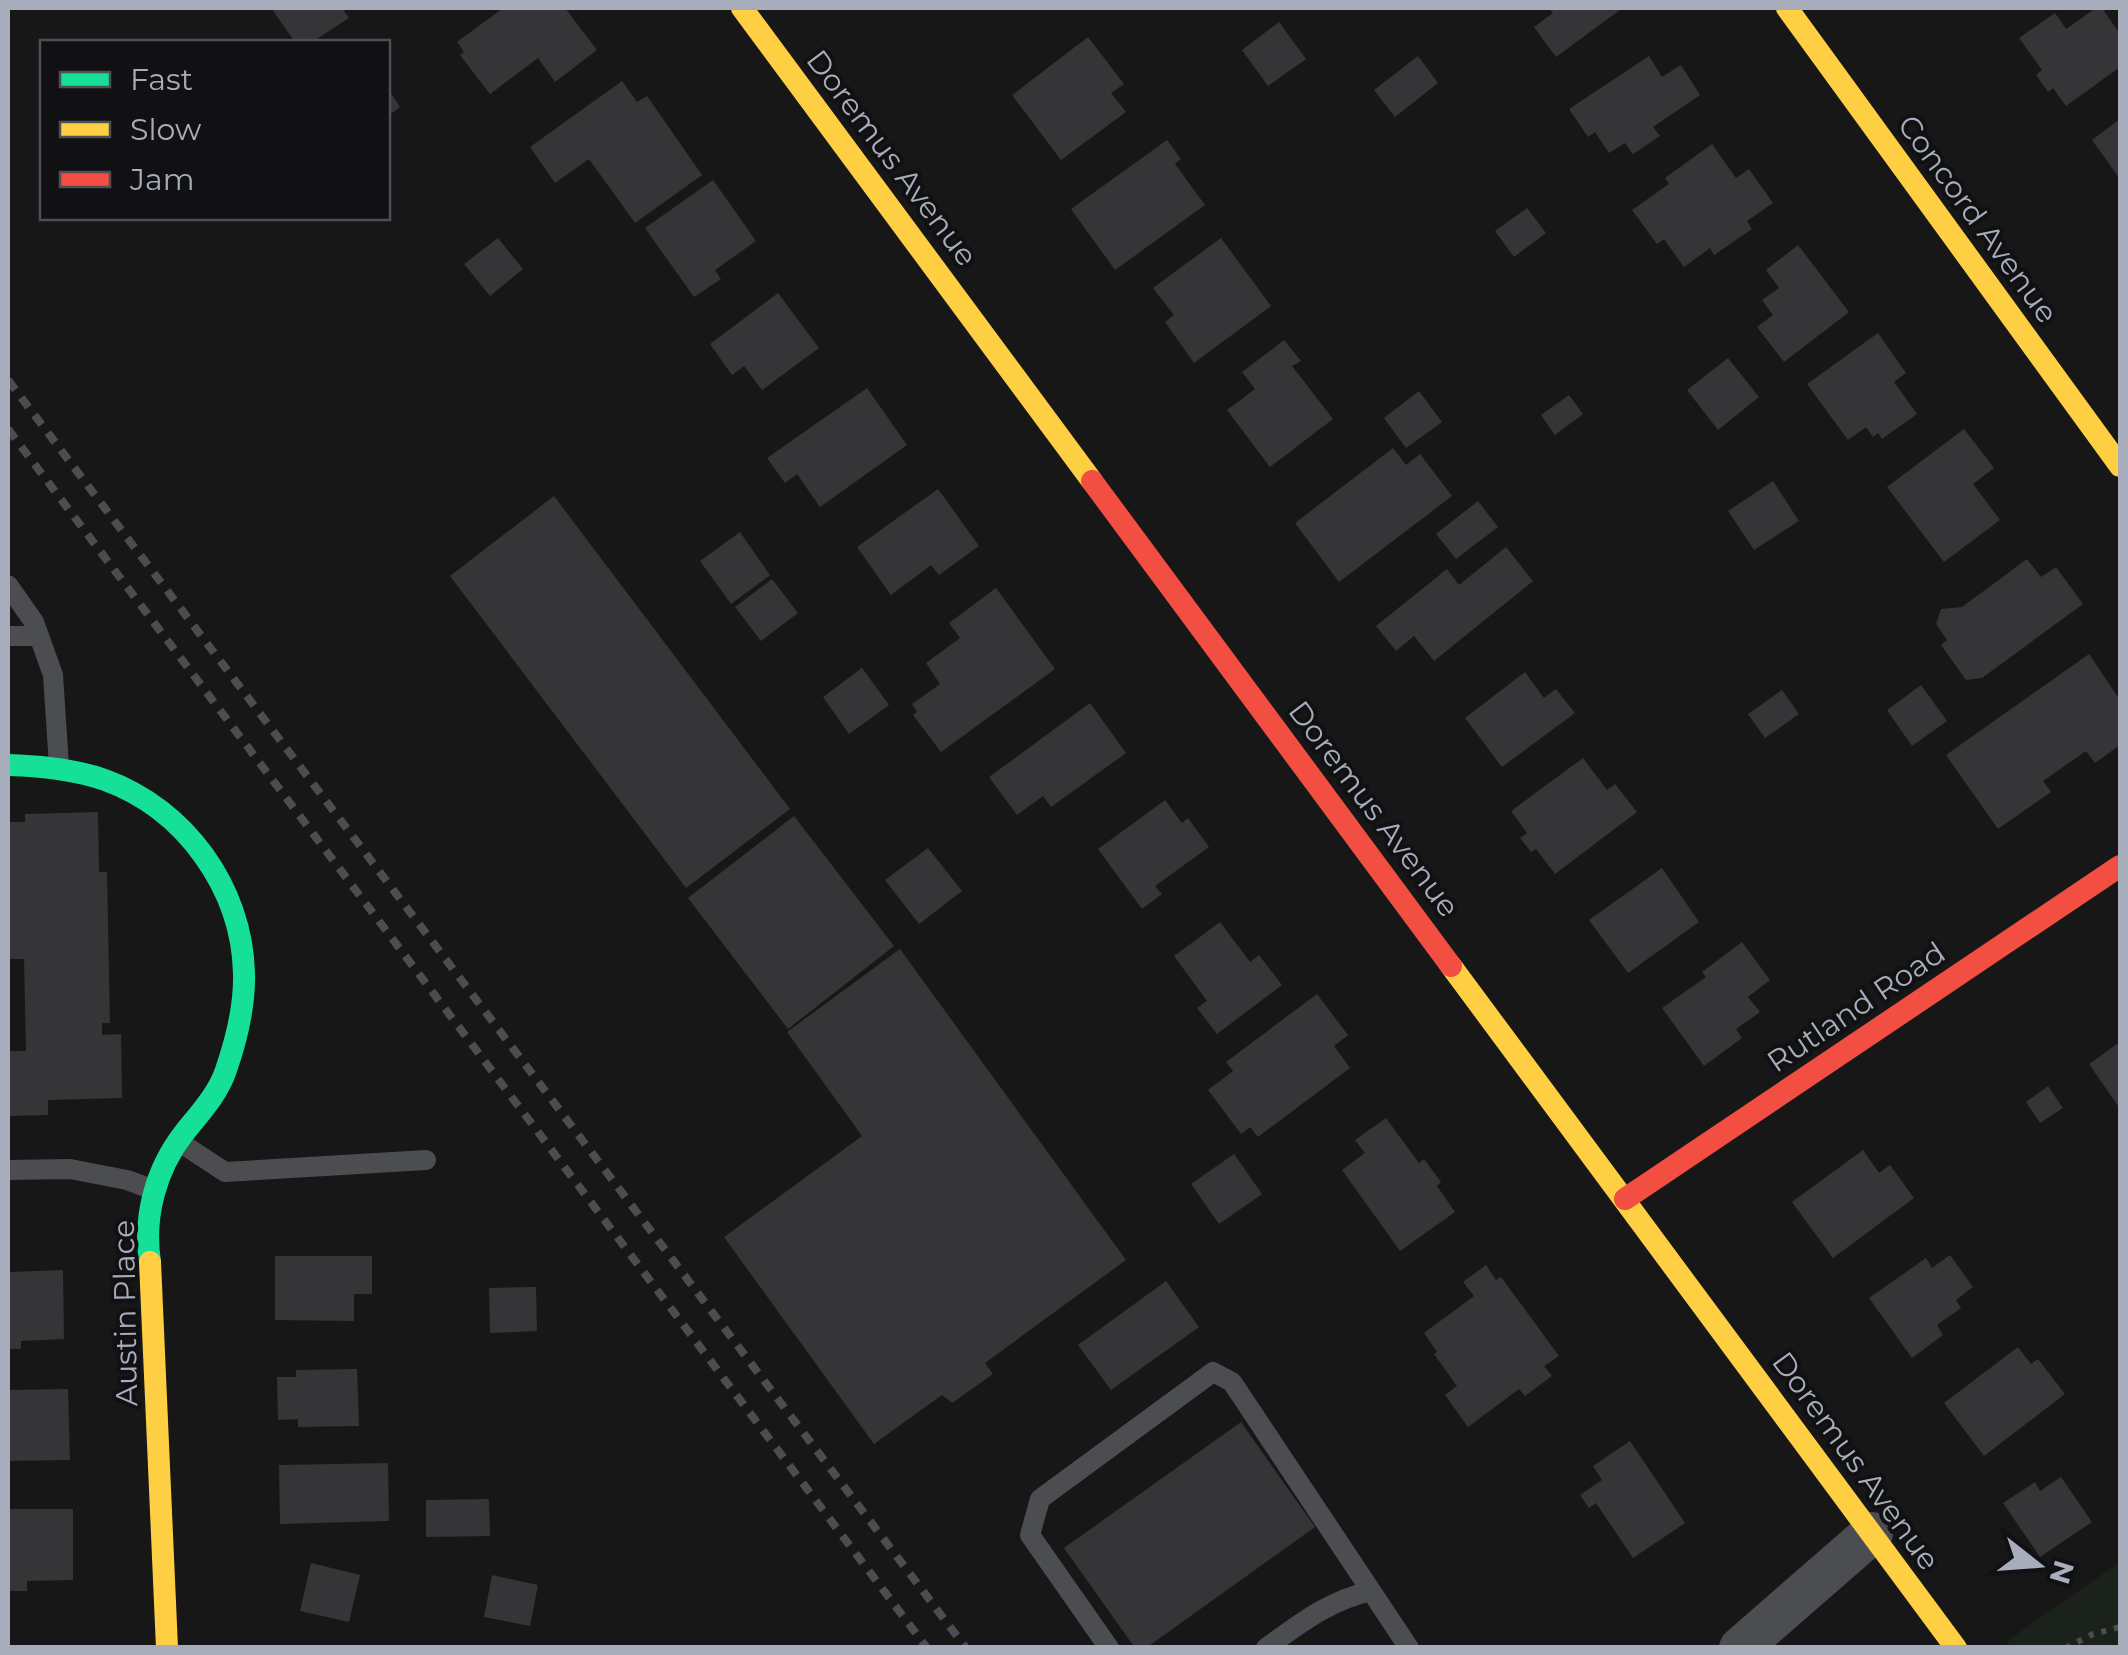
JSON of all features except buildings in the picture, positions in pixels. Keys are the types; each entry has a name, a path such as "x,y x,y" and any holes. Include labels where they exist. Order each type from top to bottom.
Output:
{"street":[{"name":"Doremus Avenue","path":"742,8 1956,1648"},
{"name":"Concord Avenue","path":"1787,8 2120,466"},
{"name":"Austin Place","path":"18,765 77,770 126,788 170,817 203,853 227,892 243,942 246,991 239,1036 220,1085 165,1161 148,1240 167,1648"},
{"name":"Rutland Road","path":"1625,1199 2120,866"},
{"path":"1740,1648 1872,1533"}],"lane":[{"path":"8,585 34,622 53,676 60,768"},
{"path":"8,636 39,636"},
{"path":"179,1142 225,1172 426,1160"},
{"path":"8,1170 70,1168 156,1190"},
{"path":"1109,1648 1030,1535 1040,1500 1213,1372 1232,1382 1408,1648"},
{"path":"1266,1648 1321,1609 1371,1592"}],"path":[{"path":"2066,1648 2093,1634 2120,1628"}],"shaded area":[{"path":"2120,1562 2120,1647 2011,1647 2007,1641"}],"railway":[{"path":"8,380 966,1648"},
{"path":"8,429 927,1648"}],"traffic: fast":[{"path":"8,765 81,773 134,793 184,831 220,882 233,911 244,973 237,1034 218,1087 174,1147 159,1178 148,1228 150,1262"}],"traffic: slow":[{"path":"742,8 1092,481"},
{"path":"1787,8 2120,466"},
{"path":"1451,966 1956,1648"},
{"path":"150,1262 167,1648"}],"traffic: jam":[{"path":"1092,481 1451,966"},
{"path":"1625,1199 2120,866"}]}
